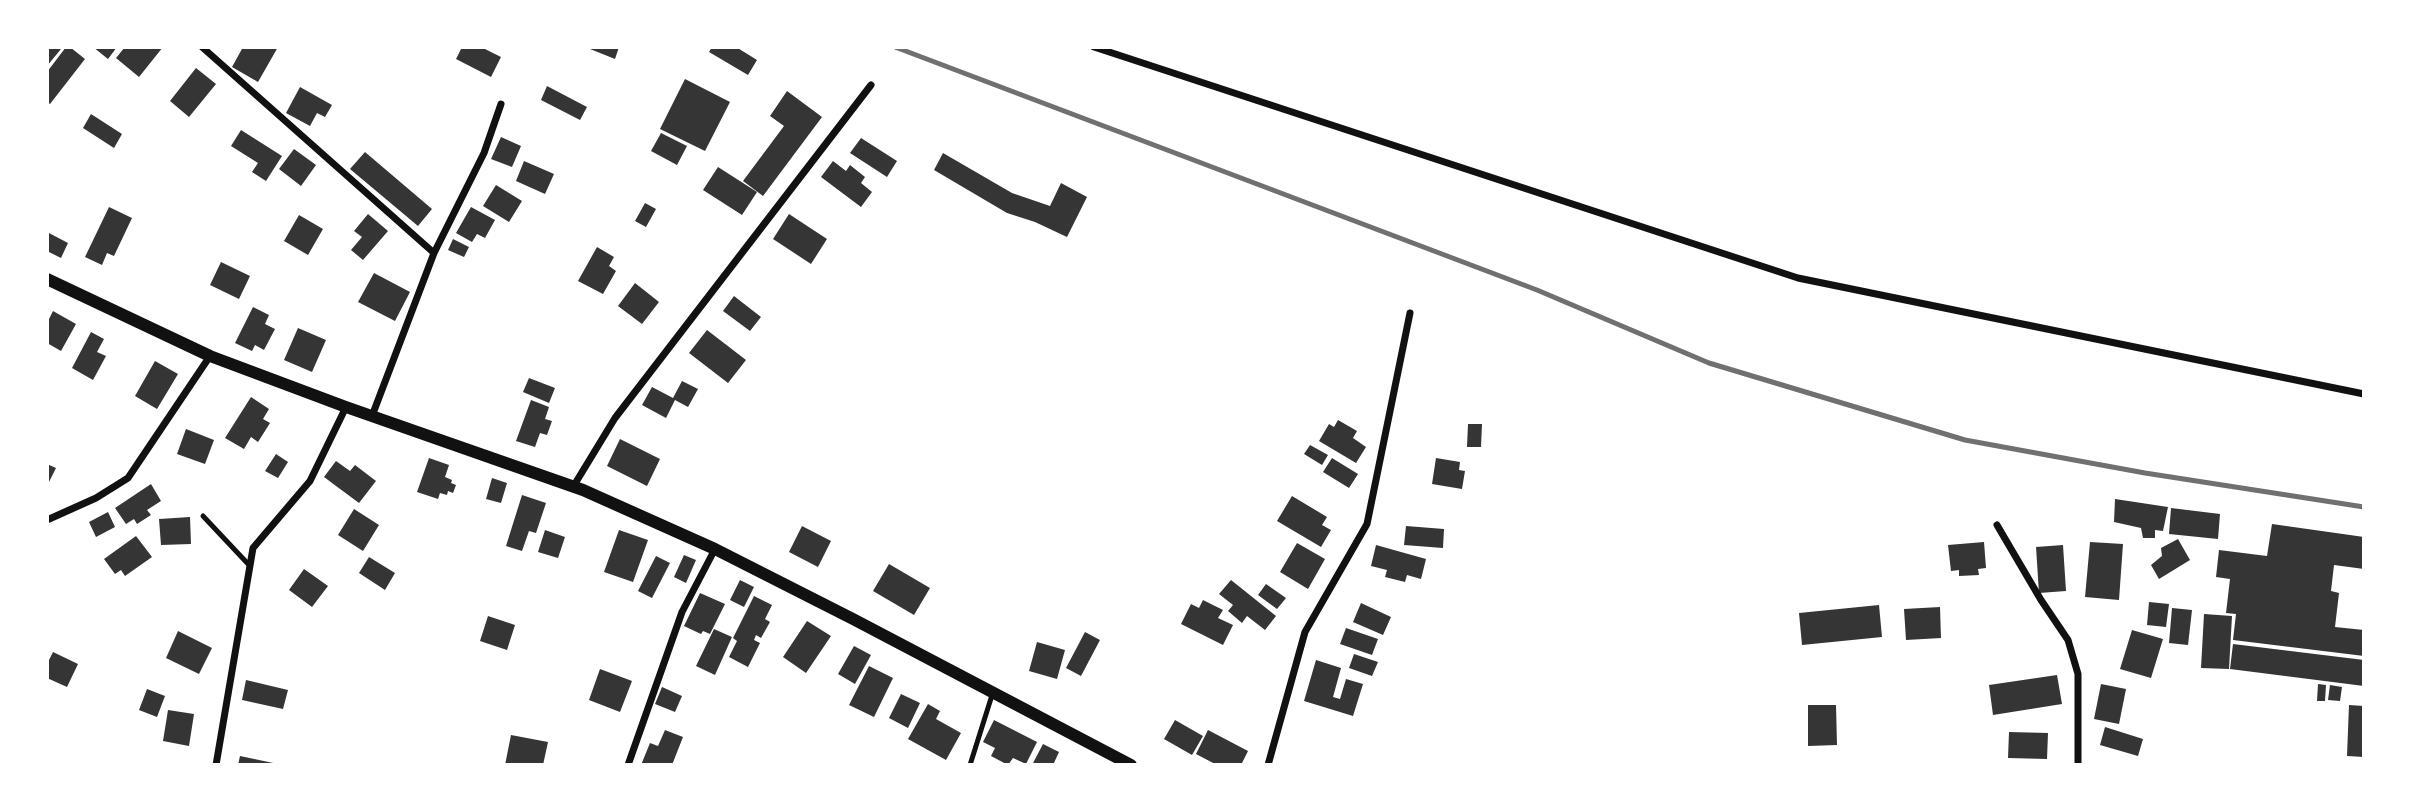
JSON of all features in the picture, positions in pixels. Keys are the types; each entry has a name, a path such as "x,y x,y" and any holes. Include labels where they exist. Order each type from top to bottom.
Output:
{"street":[{"path":"202,47 434,253"},
{"path":"1094,47 1798,278 2364,394"},
{"path":"573,487 615,418 871,85"},
{"path":"372,416 434,253 484,153 501,104"},
{"path":"47,279 210,356 573,487 715,549 1131,765"},
{"path":"1268,765 1305,632 1367,524 1410,313"},
{"path":"47,520 96,498 128,478 210,356"},
{"path":"216,765 253,548 310,481 346,407"},
{"path":"1997,525 2068,640 2078,674 2078,765"},
{"path":"628,765 682,612 715,549"}],"lane":[{"path":"203,516 250,566"},
{"path":"970,765 993,692"}],"building":[{"path":"47,47 61,49 47,66"},
{"path":"66,47 70,47 85,59 50,104 47,102 47,72"},
{"path":"93,47 117,47 108,59"},
{"path":"125,47 163,47 139,77 116,58"},
{"path":"243,47 278,47 258,82 232,67"},
{"path":"462,47 481,47 501,57 491,77 456,59"},
{"path":"585,47 619,47 615,59"},
{"path":"712,47 736,47 757,60 748,75 709,52"},
{"path":"196,68 216,84 189,117 170,101"},
{"path":"685,79 730,102 705,151 660,129"},
{"path":"547,86 587,107 580,120 541,100"},
{"path":"300,87 332,105 325,117 317,113 310,126 286,113"},
{"path":"787,91 822,117 763,196 743,181 784,126 770,116"},
{"path":"91,114 122,134 114,148 83,128"},
{"path":"241,130 282,156 266,181 252,172 258,163 231,146"},
{"path":"661,133 687,146 677,165 651,151"},
{"path":"501,137 521,146 512,167 491,159"},
{"path":"861,138 897,161 887,177 850,153"},
{"path":"294,149 316,165 301,186 279,169"},
{"path":"365,152 432,209 418,226 350,169"},
{"path":"943,153 1012,193 1050,206 1061,183 1087,197 1067,237 1007,213 934,170"},
{"path":"524,161 554,174 545,194 516,181"},
{"path":"833,161 846,171 850,165 865,177 861,183 872,192 861,207 821,177"},
{"path":"718,167 757,192 742,215 703,190"},
{"path":"496,185 522,201 509,222 483,206"},
{"path":"645,203 656,209 646,227 635,221"},
{"path":"109,207 132,218 114,256 107,253 102,265 85,257"},
{"path":"471,207 495,220 485,238 477,234 472,242 456,233"},
{"path":"368,214 388,231 363,260 351,250 362,237 354,231"},
{"path":"789,214 827,239 811,264 773,239"},
{"path":"299,215 323,229 308,255 284,241"},
{"path":"47,232 68,243 61,258 47,251"},
{"path":"453,239 469,247 464,257 448,250"},
{"path":"597,247 614,257 609,266 616,271 603,294 578,281"},
{"path":"221,262 250,276 239,299 210,285"},
{"path":"374,273 410,292 395,321 358,302"},
{"path":"635,283 659,302 642,324 618,306"},
{"path":"734,296 761,317 750,331 723,311"},
{"path":"253,307 269,315 265,324 275,329 264,350 255,345 252,351 235,343"},
{"path":"53,311 76,324 61,351 47,343 47,323"},
{"path":"298,328 326,340 312,372 284,360"},
{"path":"707,330 746,360 728,383 689,353"},
{"path":"91,332 104,339 97,352 106,356 93,380 72,368"},
{"path":"155,361 178,374 157,409 135,396"},
{"path":"529,378 555,388 549,403 523,392"},
{"path":"682,381 698,389 688,407 675,400 666,418 642,405 652,387 673,398"},
{"path":"251,397 269,409 263,419 270,423 258,442 251,437 244,449 225,438"},
{"path":"531,400 549,407 545,419 552,421 547,435 540,433 535,447 516,441"},
{"path":"1338,420 1357,431 1353,438 1366,447 1356,463 1319,441 1329,424 1334,427"},
{"path":"1468,424 1482,424 1481,447 1467,447"},
{"path":"186,429 214,440 205,464 177,454"},
{"path":"620,439 660,459 647,486 607,466"},
{"path":"1310,445 1328,455 1322,465 1304,454"},
{"path":"276,454 288,462 278,478 265,471"},
{"path":"429,458 449,465 445,477 456,485 453,493 440,493 438,499 417,492"},
{"path":"1332,458 1358,474 1349,488 1323,472"},
{"path":"1436,458 1460,462 1459,470 1465,471 1462,489 1432,484"},
{"path":"336,461 350,471 355,465 376,481 359,503 324,477"},
{"path":"47,464 56,468 47,486"},
{"path":"492,478 507,483 501,503 486,499"},
{"path":"151,484 161,501 147,510 151,515 137,524 134,519 126,524 115,508"},
{"path":"522,495 546,503 536,533 529,531 522,551 506,546"},
{"path":"1292,496 1327,517 1322,525 1331,530 1321,547 1277,521"},
{"path":"2115,499 2168,507 2163,531 2155,530 2155,538 2143,538 2141,528 2114,522"},
{"path":"2171,508 2220,514 2218,539 2169,534"},
{"path":"354,509 379,525 363,551 338,535"},
{"path":"108,512 115,527 96,537 89,522"},
{"path":"190,517 191,544 161,545 159,519"},
{"path":"2272,524 2364,537 2364,569 2334,565 2331,591 2339,593 2335,627 2364,630 2364,656 2233,640 2236,614 2226,613 2230,579 2216,577 2219,550 2267,556"},
{"path":"802,526 831,541 818,567 789,552"},
{"path":"1406,526 1444,529 1443,548 1404,545"},
{"path":"545,530 565,537 558,558 538,552"},
{"path":"619,530 648,540 633,582 604,572"},
{"path":"136,536 152,557 125,576 121,570 115,574 104,559"},
{"path":"2178,539 2190,560 2159,579 2151,565 2162,556 2161,548"},
{"path":"1984,542 1986,568 1978,569 1979,575 1959,576 1959,570 1951,571 1948,545"},
{"path":"2090,542 2123,544 2119,600 2085,597"},
{"path":"1297,543 1325,559 1308,589 1280,572"},
{"path":"1376,545 1426,559 1421,579 1407,575 1405,582 1385,577 1387,570 1371,566"},
{"path":"2063,545 2066,591 2039,593 2036,547"},
{"path":"684,555 696,560 686,583 674,577"},
{"path":"656,556 670,563 652,598 638,591"},
{"path":"369,557 395,573 385,590 359,573"},
{"path":"889,564 930,588 914,615 873,591"},
{"path":"304,569 328,586 312,607 289,590"},
{"path":"740,580 754,587 744,607 730,600"},
{"path":"1231,580 1276,616 1265,630 1247,616 1242,623 1228,611 1233,605 1219,594"},
{"path":"1266,584 1286,598 1277,609 1258,595"},
{"path":"700,593 725,604 710,634 703,631 701,634 684,626"},
{"path":"754,596 772,605 765,619 770,622 761,638 756,635 754,640 760,643 748,667 729,657 737,641 733,638"},
{"path":"1203,600 1223,610 1218,618 1233,625 1223,645 1181,624 1191,604 1199,608"},
{"path":"2149,602 2169,604 2166,627 2147,625"},
{"path":"1361,603 1391,617 1383,635 1353,622"},
{"path":"1879,605 1882,637 1802,645 1799,613"},
{"path":"1940,607 1941,638 1906,640 1904,609"},
{"path":"2172,608 2192,610 2188,645 2169,643"},
{"path":"2204,614 2232,616 2229,669 2201,668"},
{"path":"488,616 515,625 507,650 480,641"},
{"path":"807,621 831,636 806,673 783,657"},
{"path":"1346,628 1378,639 1372,655 1340,644"},
{"path":"714,629 732,637 715,675 696,666"},
{"path":"2132,630 2163,639 2151,678 2120,669"},
{"path":"178,631 212,648 199,674 166,658"},
{"path":"1085,632 1100,640 1081,676 1066,668"},
{"path":"1037,642 1065,650 1057,679 1029,671"},
{"path":"2233,644 2364,660 2364,686 2230,669"},
{"path":"854,646 871,655 855,684 838,674"},
{"path":"53,652 78,664 67,687 47,678 47,664"},
{"path":"1354,654 1378,662 1372,676 1349,668"},
{"path":"1316,660 1341,668 1333,697 1340,699 1346,679 1363,684 1353,716 1304,701"},
{"path":"869,666 893,678 874,717 849,705"},
{"path":"600,669 632,681 620,712 589,700"},
{"path":"2057,675 2062,704 1993,715 1989,685"},
{"path":"246,680 288,690 283,709 242,700"},
{"path":"2101,684 2126,689 2119,724 2094,719"},
{"path":"2318,684 2326,685 2325,701 2317,701"},
{"path":"2330,685 2342,687 2340,701 2328,700"},
{"path":"662,687 682,696 675,712 655,704"},
{"path":"147,689 165,696 157,717 139,710"},
{"path":"901,694 920,703 908,728 889,718"},
{"path":"928,704 940,711 936,719 961,733 946,760 908,739"},
{"path":"1808,705 1836,705 1837,745 1808,746"},
{"path":"2349,705 2364,706 2364,757 2347,756"},
{"path":"168,710 194,714 189,746 163,741"},
{"path":"994,720 1037,742 1026,764 1013,758 1008,765 991,756 995,748 983,742"},
{"path":"1175,720 1203,736 1192,755 1164,739"},
{"path":"2105,727 2143,739 2138,756 2100,745"},
{"path":"665,730 683,737 672,765 641,765 650,743 658,746"},
{"path":"1208,730 1248,751 1241,765 1217,765 1196,754"},
{"path":"2009,732 2048,733 2047,759 2008,758"},
{"path":"511,735 548,742 543,765 505,765"},
{"path":"1043,744 1059,752 1053,765 1032,765"},
{"path":"240,756 278,764 278,765 238,765"}],"railway":[{"path":"895,47 1537,290 1709,363 1965,440 2145,473 2364,507"}]}
